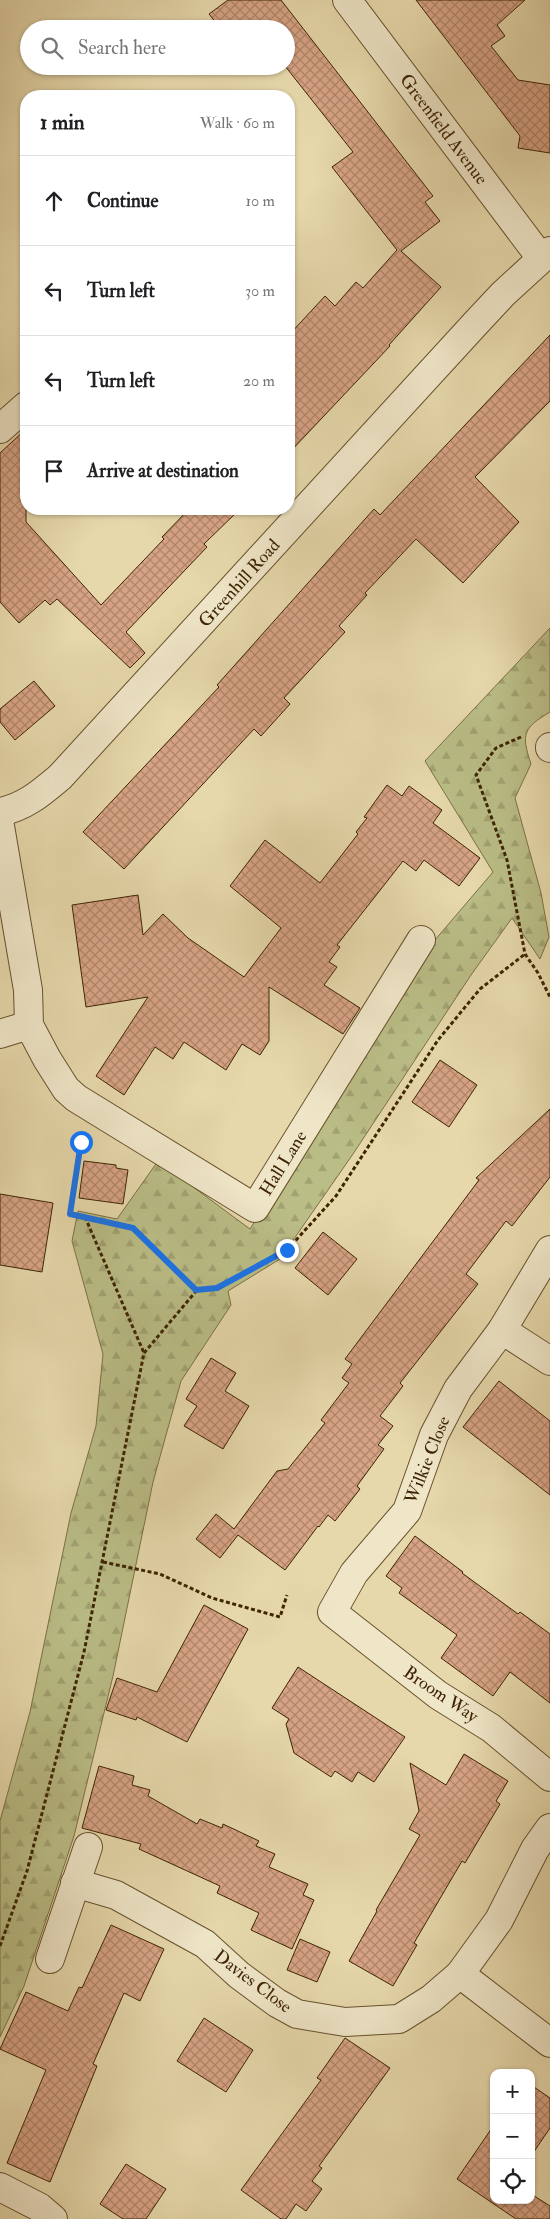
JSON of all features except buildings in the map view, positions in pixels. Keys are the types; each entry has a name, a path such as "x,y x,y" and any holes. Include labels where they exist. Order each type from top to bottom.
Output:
{"street":[{"name":"Greenfield Avenue","path":"347,0 546,255"},
{"name":"Greenhill Road","path":"0,812 12,810 34,799 60,777 475,324 546,255"},
{"path":"0,429 20,411"},
{"name":"Hall Lane","path":"0,826 28,990 29,1024 46,1059 66,1089 76,1098 255,1208 422,940"},
{"path":"0,1034 29,1024"},
{"name":"Wilkie Close","path":"332,1612 354,1573 407,1511 434,1435 458,1389 502,1330 550,1250"},
{"path":"502,1330 550,1361"},
{"name":"Broom Way","path":"332,1612 438,1695 491,1728 550,1777"},
{"name":"Davies Close","path":"75,1884 116,1895 205,1944 254,1986 277,2003 297,2014 344,2022 399,2019 431,1999 460,1974 499,1920 535,1849 550,1828"},
{"path":"50,1959 88,1846"},
{"path":"460,1974 550,2043"},
{"path":"0,2188 39,2207 53,2219"}],"path":[{"path":"523,736 496,748 476,775 507,860 525,954 538,973 550,997"},
{"path":"0,1946 27,1871 84,1652 144,1353 196,1290 217,1288 287,1250 336,1196 438,1040 480,989 525,954"},
{"path":"76,1133 81,1142 70,1214 133,1228 196,1290"},
{"path":"84,1217 144,1353"},
{"path":"103,1562 160,1574 212,1598 280,1617 287,1595"}],"green space":[{"path":"550,628 550,712 529,728 525,739 531,764 515,798 541,893 549,937 540,959 512,918 471,975 353,1154 280,1259 228,1291 231,1305 181,1381 153,1482 113,1676 74,1836 24,1986 0,2037 0,1821 30,1712 71,1513 96,1426 103,1354 72,1241 78,1211 117,1219 158,1161 250,1229 429,947 493,872 425,761"}],"route":[{"path":"81,1142 70,1214 133,1228 196,1290 217,1288 287,1250"}]}
